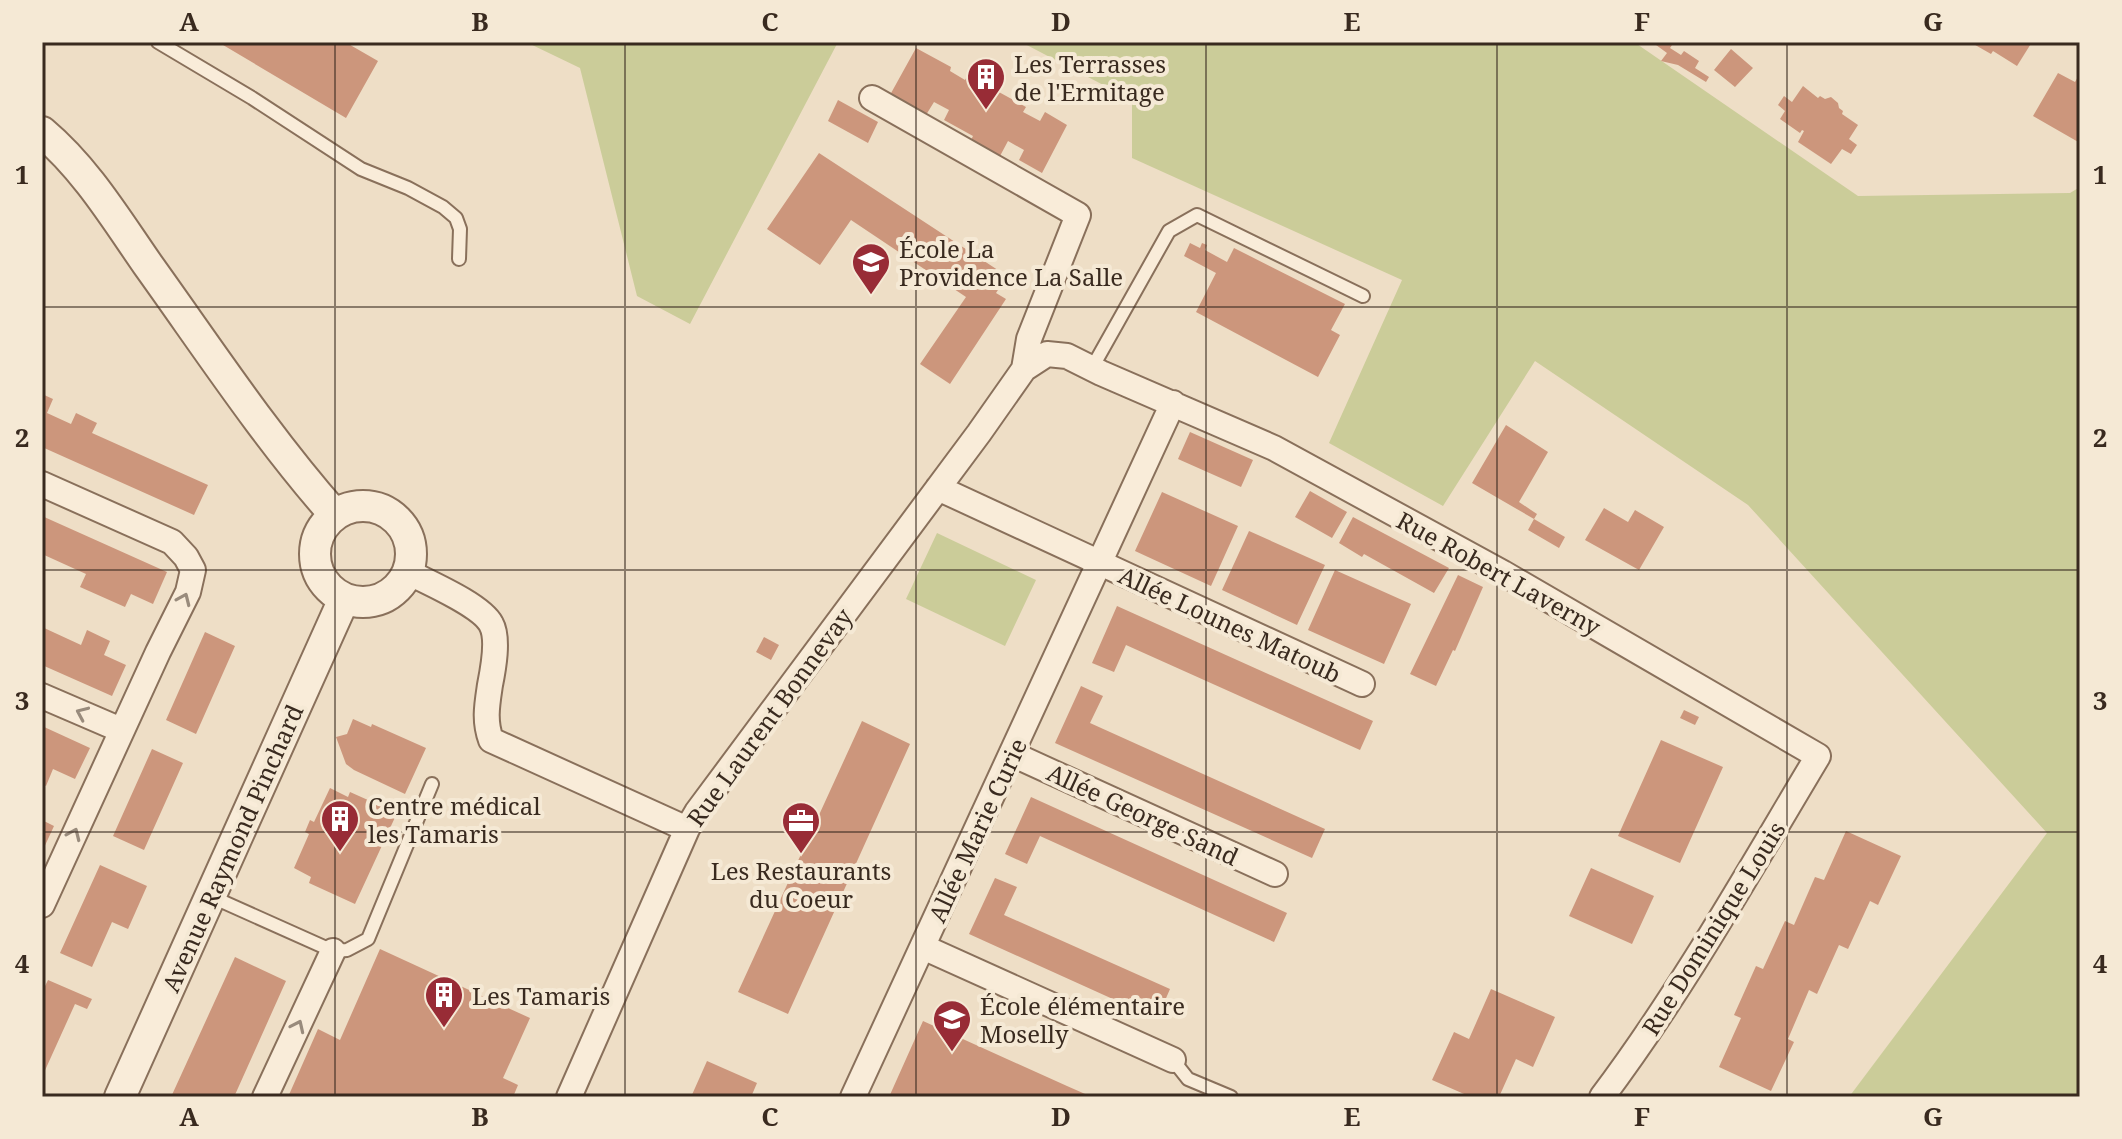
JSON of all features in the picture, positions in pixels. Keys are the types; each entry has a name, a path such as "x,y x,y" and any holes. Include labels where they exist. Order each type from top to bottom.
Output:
{"street":[{"path":"872,98 1078,215 1029,339 1024,369"},
{"path":"42,132 76,164 246,405 335,515"},
{"name":"Rue Robert Laverny","path":"1024,369 1047,354 1067,356 1274,448 1490,565 1818,756"},
{"name":"Rue Laurent Bonnevay","path":"569,1097 697,812 1024,369"},
{"name":"Allée Marie Curie","path":"853,1097 1173,403"},
{"path":"42,484 172,542 193,570 188,592 42,905"},
{"name":"Allée Lounes Matoub","path":"938,488 1362,684"},
{"path":"361,506 375,507 398,521 406,532 411,545 408,572 398,588 381,599 363,603 344,599 331,591 316,566 318,538 335,515 361,506"},
{"path":"408,572 481,611 493,626 495,661 486,726 491,740 687,829"},
{"name":"Avenue Raymond Pinchard","path":"120,1097 344,599"},
{"path":"42,696 121,730"},
{"name":"Allée George Sand","path":"1012,754 1275,874"},
{"name":"Rue Dominique Louis","path":"1602,1097 1641,1045 1687,973 1818,756"},
{"path":"923,947 1173,1060"},
{"path":"265,1097 333,951"}],"lane":[{"path":"158,42 361,169 408,188 443,207 456,218 460,229 459,259"},
{"path":"1092,368 1169,231 1197,215 1363,296"},
{"path":"210,896 333,951 347,950 368,939 432,784"},
{"path":"1173,1060 1188,1079 1231,1097"}],"green space":[{"path":"526,42 838,42 690,324 637,296 580,68"},
{"path":"1021,42 1634,42 1858,196 2070,193 2080,187 2080,1097 1849,1097 2047,833 1748,505 1535,361 1443,506 1329,443 1402,280 1132,158 1132,100"},
{"path":"937,533 1036,580 1005,646 906,599"}],"building":[{"path":"218,42 345,42 378,61 346,118"},
{"path":"1652,42 1674,42 1670,48 1681,55 1684,51 1699,61 1695,68 1709,77 1706,82 1678,65 1661,61 1667,53"},
{"path":"1970,42 2032,42 2017,66 1993,51 1991,54"},
{"name":"Les Terrasses de l'Ermitage","path":"916,48 951,67 950,71 965,80 970,72 999,88 997,91 1026,107 1023,112 1040,121 1045,112 1067,125 1042,173 1019,160 1024,150 1008,141 1000,156 971,140 973,136 944,120 949,110 934,102 926,115 890,95"},
{"path":"1731,49 1753,68 1735,87 1714,70"},
{"path":"2058,73 2075,82 2080,73 2080,143 2033,116"},
{"path":"1803,86 1818,98 1831,97 1838,103 1842,114 1858,125 1849,139 1857,145 1851,154 1842,149 1831,164 1798,142 1804,131 1800,133 1780,119 1785,111 1778,105 1784,96 1792,102"},
{"path":"838,100 878,122 868,143 828,121"},
{"path":"819,153 1007,276 996,293 1006,299 950,384 920,364 966,297 851,220 820,265 767,229"},
{"path":"1190,243 1200,248 1202,243 1207,245 1205,250 1227,262 1234,248 1345,304 1331,330 1340,335 1318,377 1196,312 1216,273 1184,256"},
{"path":"42,394 53,399 47,413 71,424 76,413 97,423 92,433 208,485 194,515 42,447"},
{"path":"1506,425 1548,452 1519,502 1537,514 1534,519 1472,483"},
{"path":"1190,432 1253,460 1241,487 1178,459"},
{"path":"1310,491 1347,512 1332,538 1295,517"},
{"path":"1162,492 1238,526 1211,586 1135,551"},
{"path":"1604,508 1628,522 1635,510 1664,527 1639,570 1585,540"},
{"path":"42,516 167,572 153,604 131,594 125,607 80,587 86,574 42,554"},
{"path":"1353,517 1449,568 1434,593 1339,543"},
{"path":"1534,519 1565,537 1559,548 1528,530"},
{"path":"1249,531 1325,565 1297,625 1222,590"},
{"path":"1335,570 1411,604 1384,664 1308,630"},
{"path":"1458,575 1483,587 1436,686 1410,674"},
{"path":"1117,606 1373,721 1360,750 1126,645 1114,672 1092,663"},
{"path":"42,627 81,645 87,630 110,641 104,655 126,665 112,696 42,665"},
{"path":"205,632 235,646 196,734 166,720"},
{"path":"764,637 779,645 771,660 756,652"},
{"path":"1081,686 1103,696 1090,723 1325,829 1312,858 1055,743"},
{"path":"1684,710 1699,717 1695,725 1680,718"},
{"path":"353,719 426,748 405,794 346,764 336,737 347,734"},
{"path":"862,721 910,744 788,1014 738,992"},
{"path":"42,726 90,748 75,779 53,769 46,786 42,784"},
{"path":"1661,740 1723,767 1680,863 1618,836"},
{"path":"152,749 183,763 144,850 113,836"},
{"name":"Centre médical les Tamaris","path":"330,788 348,797 350,792 397,813 355,904 309,883 311,877 294,868 309,834 305,832 310,820 314,822"},
{"path":"1031,797 1287,913 1274,942 1040,836 1027,864 1005,854"},
{"path":"42,820 54,826 42,852"},
{"path":"1846,831 1901,856 1878,905 1870,901 1848,949 1839,945 1817,994 1809,990 1788,1039 1794,1042 1771,1091 1719,1067 1741,1018 1734,1015 1756,966 1763,969 1785,921 1794,925 1815,877 1824,880"},
{"path":"100,865 147,886 128,929 112,922 92,967 60,953"},
{"path":"1591,868 1654,896 1632,944 1569,916"},
{"path":"995,878 1017,887 1004,915 1170,989 1157,1019 969,934"},
{"name":"Les Tamaris","path":"380,949 530,1018 503,1078 518,1085 513,1097 288,1097 318,1029 340,1040"},
{"path":"235,957 286,981 234,1097 171,1097"},
{"path":"48,980 92,999 87,1009 75,1004 42,1077 42,992"},
{"path":"1491,989 1555,1017 1533,1067 1516,1059 1499,1097 1471,1097 1432,1080 1454,1032 1469,1039"},
{"name":"École élémentaire Moselly","path":"923,1021 1067,1086 1092,1097 889,1097"},
{"path":"707,1061 757,1083 751,1097 691,1097"}],"place":[{"name":"Les Terrasses de l'Ermitage","path":"986,111"},
{"name":"École La Providence La Salle","path":"871,296"},
{"name":"Centre médical les Tamaris","path":"340,853"},
{"name":"Les Restaurants du Coeur","path":"801,855"},
{"name":"Les Tamaris","path":"444,1029"},
{"name":"École élémentaire Moselly","path":"952,1053"}]}
